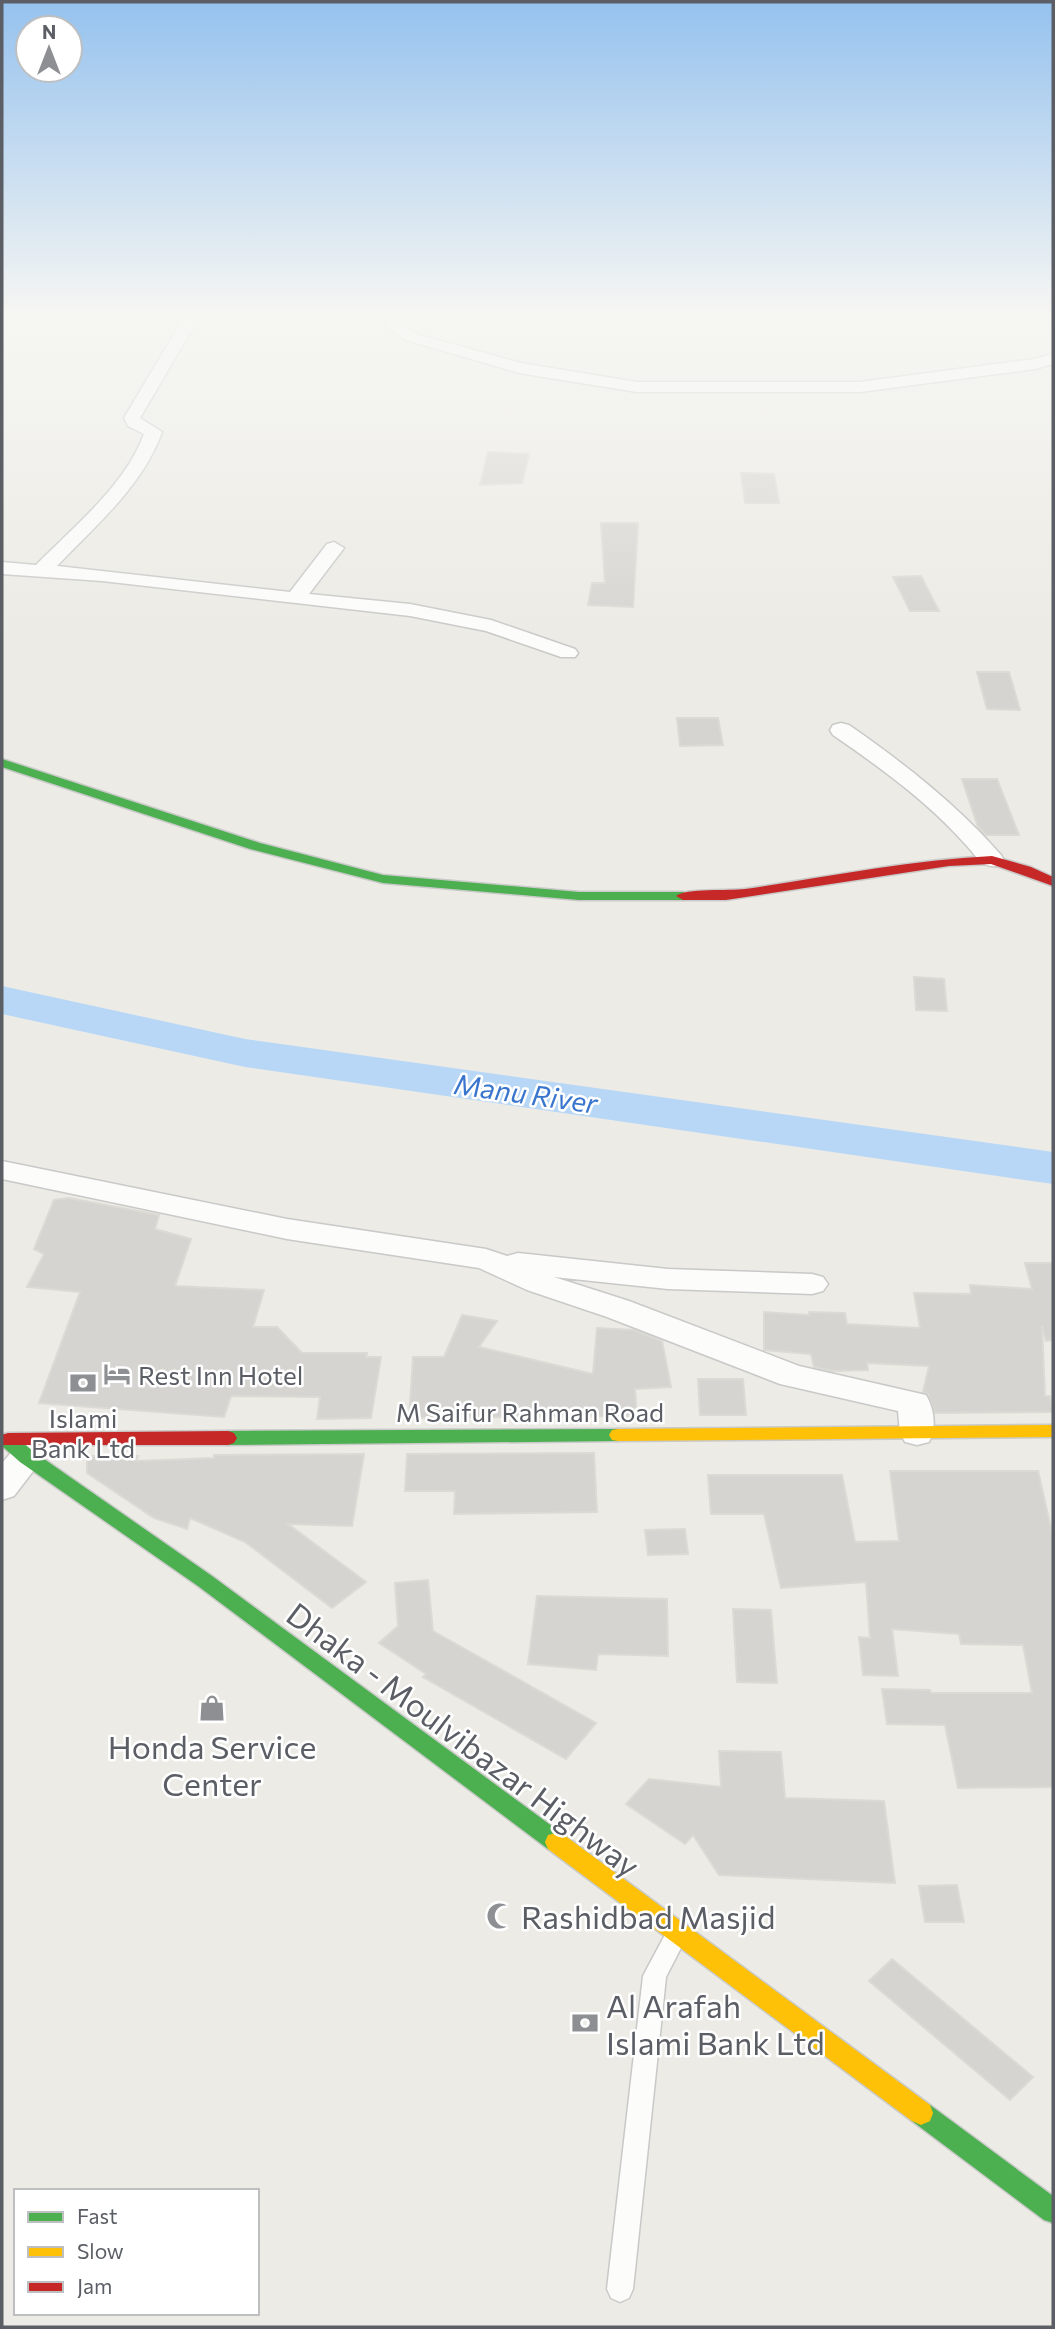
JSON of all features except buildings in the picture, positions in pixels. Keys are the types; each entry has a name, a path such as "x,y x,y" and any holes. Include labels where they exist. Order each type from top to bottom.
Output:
{"main road":[{"path":"2,763 255,846 383,878 579,896 726,896 949,862 992,860 1026,870 1053,882"},
{"name":"M Saifur Rahman Road","path":"12,1446 1053,1431"},
{"name":"Dhaka - Moulvibazar Highway","path":"12,1446 216,1589 1053,2211"}],"street":[{"path":"41,570 125,479 149,442 153,432 133,421"},
{"path":"295,599 334,548"},
{"path":"2,568 410,610 491,625 568,653"},
{"path":"841,730 894,767 948,811 992,860"},
{"path":"2,1170 287,1229 486,1259 668,1279 812,1284"},
{"path":"486,1259 538,1283 618,1309 792,1376 914,1403 917,1433"},
{"path":"2,1488 12,1446"}],"lane":[{"path":"620,2289 655,1976 678,1932"}],"waterway":[{"name":"Manu River","path":"2,1000 245,1053 1053,1168"}],"traffic: fast":[{"path":"2,763 255,846 383,879 579,896 683,896"},
{"path":"228,1438 618,1435"},
{"path":"2,1440 8,1440 27,1457 205,1581 556,1842"},
{"path":"921,2113 1053,2211"}],"traffic: slow":[{"path":"618,1435 1053,1431"},
{"path":"556,1842 921,2113"}],"traffic: jam":[{"path":"683,896 726,896 949,862 992,860 1026,870 1053,882"},
{"path":"8,1440 228,1438"}],"place":[{"name":"Rest Inn Hotel","path":"117,1374"},
{"name":"Islami Bank Ltd","path":"83,1383"},
{"name":"Honda Service Center","path":"212,1708"},
{"name":"Rashidbad Masjid","path":"500,1916"},
{"name":"Al Arafah Islami Bank Ltd","path":"585,2023"}]}
